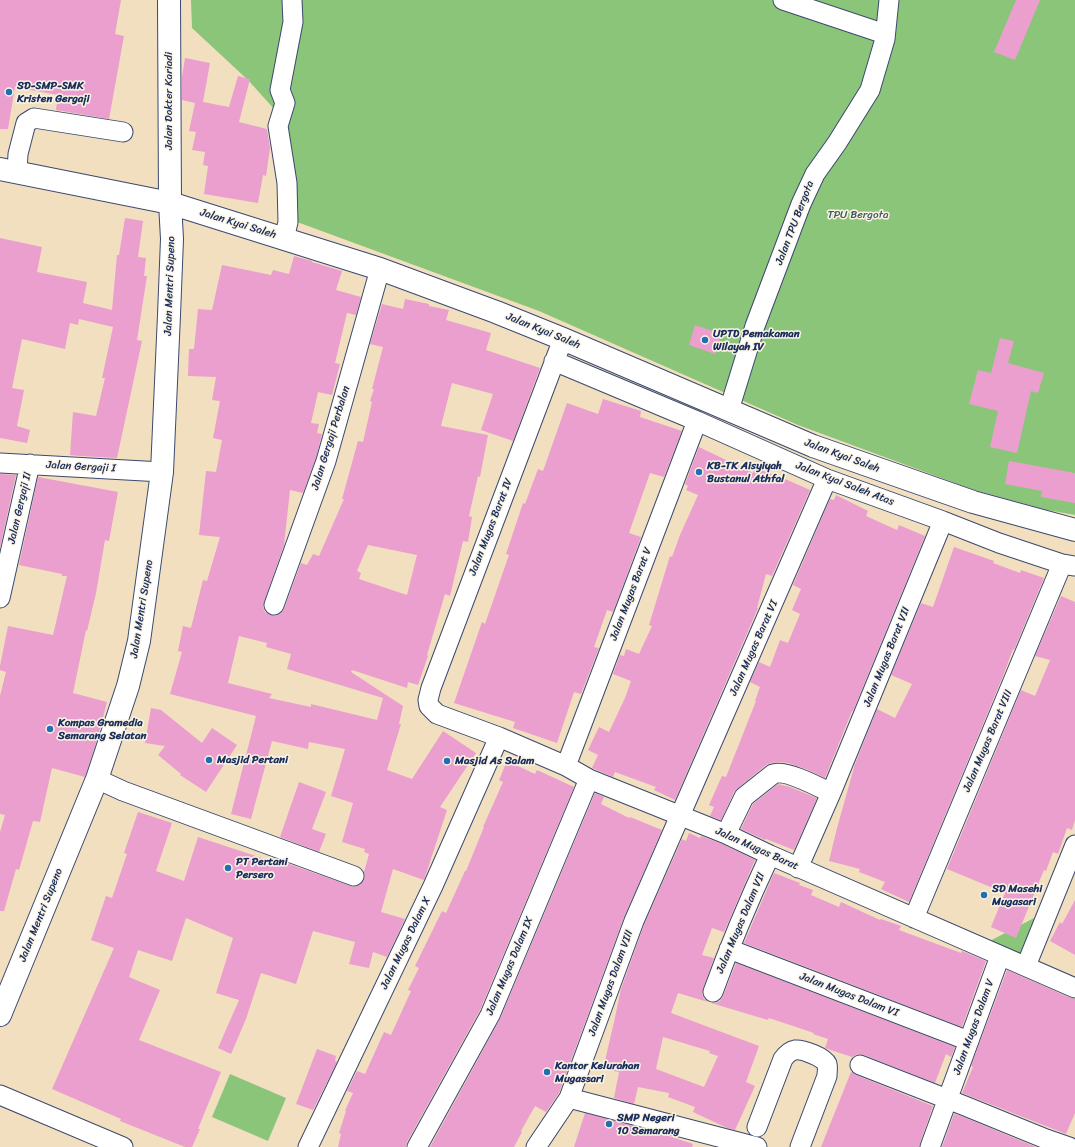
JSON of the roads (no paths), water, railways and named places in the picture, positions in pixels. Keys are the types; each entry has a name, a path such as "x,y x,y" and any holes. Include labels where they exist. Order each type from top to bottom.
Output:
{"main road":[{"name":"Jalan Dokter Kariadi","path":"169,0 170,203"},
{"name":"Jalan Kyai Saleh","path":"8,171 170,203 380,269 496,312 813,446 973,502 1075,530"},
{"name":"Jalan Mentri Supeno","path":"0,1015 97,779 128,686 139,641 162,472 172,239 170,203"}],"street":[{"path":"284,238 288,222 287,183 278,126 285,103 280,90 293,22 292,0"},
{"path":"783,0 885,34"},
{"name":"Jalan TPU Bergota","path":"729,410 755,326 801,204 815,174 837,143 870,90 885,39 889,0"},
{"path":"8,171 18,154 26,123 34,118 123,132"},
{"name":"Jalan Gergaji Perbalan","path":"274,605 326,461 380,269"},
{"name":"Jalan Mugas Barat IV","path":"437,714 429,706 428,700 431,688 562,339"},
{"name":"Jalan Kyai Saleh Atas","path":"554,361 697,421 827,479 999,543 1069,565"},
{"name":"Jalan Mugas Barat V","path":"566,766 697,421"},
{"name":"Jalan Gergaji I","path":"0,464 30,464 162,472"},
{"name":"Jalan Gergaji II","path":"0,598 30,464"},
{"name":"Jalan Mugas Barat VI","path":"680,816 827,479"},
{"name":"Jalan Mugas Barat VII","path":"798,868 831,793 943,521"},
{"name":"Jalan Mugas Barat VIII","path":"914,918 1069,565"},
{"name":"Jalan Mugas Barat","path":"437,714 499,738 566,766 589,778 726,834 798,868 1075,988"},
{"name":"Jalan Mugas Dalam X","path":"308,1147 433,886 499,738"},
{"path":"726,834 744,797 773,774 782,773 831,793"},
{"name":"Jalan Mugas Dalam IX","path":"417,1147 490,1015 589,778"},
{"path":"97,779 123,791 354,876"},
{"name":"Jalan Mugas Dalam VIII","path":"536,1147 569,1098 634,921 680,816"},
{"path":"1026,966 1075,845"},
{"name":"Jalan Mugas Dalam VII","path":"713,992 729,949 770,855"},
{"name":"Jalan Mugas Dalam VI","path":"729,949 969,1041"},
{"name":"Jalan Mugas Dalam V","path":"930,1147 1000,956"},
{"path":"756,1127 783,1059 788,1053 795,1050 803,1051 822,1059 827,1063 827,1076 800,1147"},
{"path":"860,1065 1069,1147"},
{"path":"0,1095 123,1147"},
{"path":"569,1098 757,1147"}],"place":[{"name":"SD-SMP-SMK Kristen Gergaji","path":"9,92"},
{"name":"UPTD Pemakaman Wilayah IV","path":"705,340"},
{"name":"KB-TK Aisyiyah Bustanul Athfal","path":"699,472"},
{"name":"Kompas Gramedia Semarang Selatan","path":"50,729"},
{"name":"Masjid Pertani","path":"209,760"},
{"name":"Masjid As Salam","path":"447,761"},
{"name":"PT Pertani Persero","path":"228,868"},
{"name":"SD Masehi Mugasari","path":"984,895"},
{"name":"Kantor Kelurahan Mugassari","path":"547,1072"},
{"name":"SMP Negeri 10 Semarang","path":"609,1124"}],"park label":[{"name":"TPU Bergota","path":"858,215"}]}
